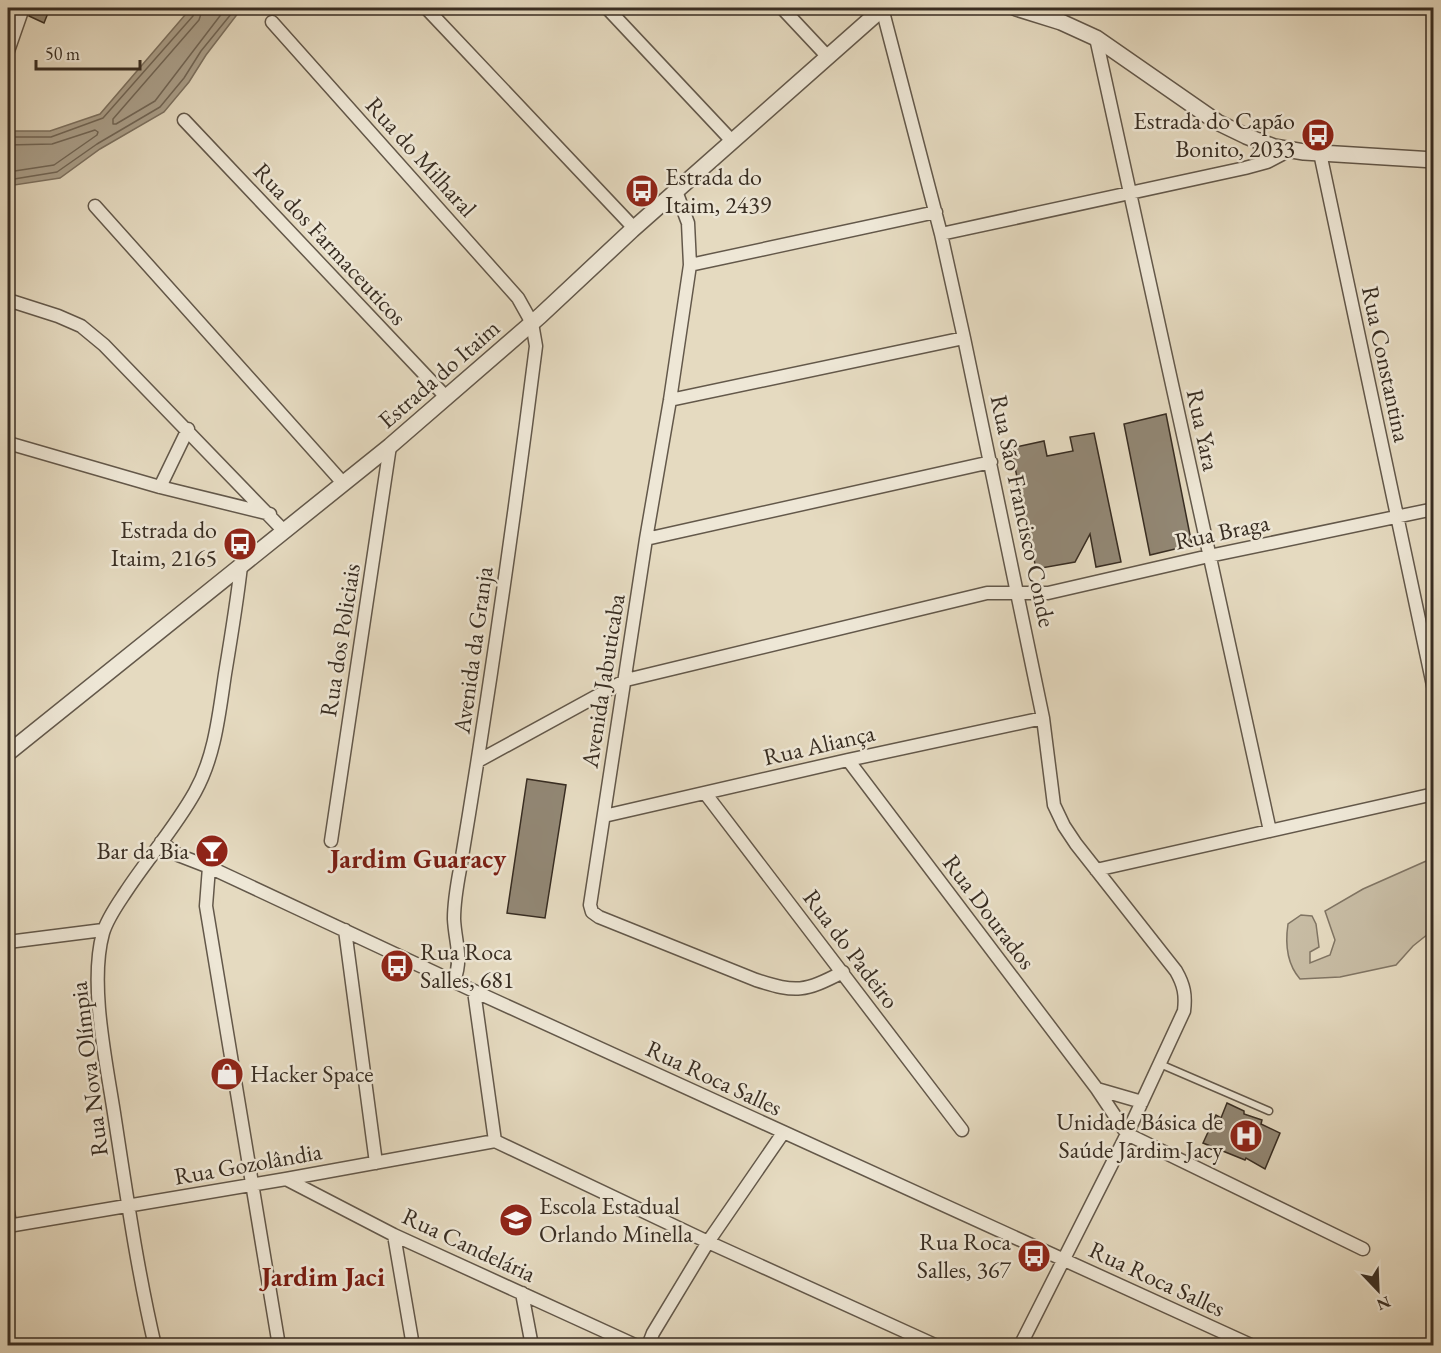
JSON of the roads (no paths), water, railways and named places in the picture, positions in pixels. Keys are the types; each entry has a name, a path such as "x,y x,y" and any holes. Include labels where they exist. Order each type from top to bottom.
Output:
{"street":[{"path":"8,51 23,8"},
{"path":"426,8 634,228"},
{"path":"607,8 732,141"},
{"path":"782,8 827,56"},
{"name":"Estrada do Itaim","path":"8,753 390,446 532,323 634,228 882,8"},
{"name":"Rua São Francisco Conde","path":"882,8 936,212 991,462 1043,718 1054,805 1064,826 1176,971 1185,990 1184,1011 1159,1064"},
{"path":"1016,8 1061,22 1096,38 1217,122 1246,136 1288,151 1434,160"},
{"name":"Rua do Milharal","path":"272,22 518,298 532,323"},
{"name":"Rua Yara","path":"1096,38 1269,831"},
{"name":"Rua dos Farmaceuticos","path":"184,120 446,397"},
{"path":"941,234 1245,168 1267,162 1288,151"},
{"name":"Rua Constantina","path":"1320,153 1434,690"},
{"name":"Avenida Jabuticaba","path":"676,191 688,223 690,265 626,680 589,901 595,915 756,980 783,988 804,988 843,972"},
{"path":"95,206 343,483"},
{"path":"690,265 936,212"},
{"path":"8,300 81,326 104,345 284,530"},
{"name":"Avenida da Granja","path":"454,981 459,959 454,921 456,895 518,495 536,346 532,323"},
{"path":"670,400 964,338"},
{"path":"160,487 188,429"},
{"path":"8,443 160,487 270,514"},
{"name":"Rua dos Policiais","path":"331,841 390,446"},
{"path":"646,539 991,462"},
{"name":"Rua Braga","path":"1019,593 1048,593 1209,555 1434,509"},
{"name":"Rua Nova Olímpia","path":"155,1343 128,1205 101,1032 99,950 103,930 118,904 183,814 208,763 219,716 241,566"},
{"path":"478,761 626,680 987,593 1019,593"},
{"name":"Rua Aliança","path":"604,816 1043,718"},
{"name":"Rua Dourados","path":"848,760 1097,1089 1127,1134"},
{"name":"Rua do Padeiro","path":"705,793 962,1130"},
{"path":"1096,870 1434,794"},
{"name":"Rua Roca Salles","path":"161,842 178,855 209,867 783,1133 1064,1258 1253,1346"},
{"path":"209,867 206,906 279,1346"},
{"path":"8,942 103,930"},
{"path":"345,930 376,1162"},
{"path":"474,991 495,1141 708,1242 937,1346"},
{"path":"1020,1346 1127,1134 1159,1064"},
{"path":"1097,1089 1142,1102"},
{"path":"648,1346 653,1333 708,1242 783,1133"},
{"path":"1127,1134 1363,1248"},
{"name":"Rua Gozolândia","path":"9,1226 495,1141"},
{"name":"Rua Candelária","path":"286,1179 394,1234 637,1346"},
{"path":"8,1212 9,1226"},
{"path":"394,1234 413,1346"},
{"path":"522,1293 532,1346"}],"lane":[{"path":"1159,1064 1269,1111"},
{"path":"140,1346 155,1343"}],"water":[{"path":"191,8 242,8 206,55 189,82 164,112 100,149 60,178 8,186 8,131 50,131 100,114"}],"place":[{"name":"Estrada do Capão Bonito, 2033","path":"1318,135"},
{"name":"Estrada do Itaim, 2439","path":"642,191"},
{"name":"Estrada do Itaim, 2165","path":"240,544"},
{"name":"Bar da Bia","path":"212,851"},
{"name":"Rua Roca Salles, 681","path":"397,966"},
{"name":"Hacker Space","path":"227,1074"},
{"name":"Unidade Básica de Saúde Jardim Jacy","path":"1246,1136"},
{"name":"Escola Estadual Orlando Minella","path":"516,1220"},
{"name":"Rua Roca Salles, 367","path":"1034,1256"}],"district":[{"name":"Jardim Guaracy","path":"418,859"},
{"name":"Jardim Jaci","path":"323,1277"}]}
